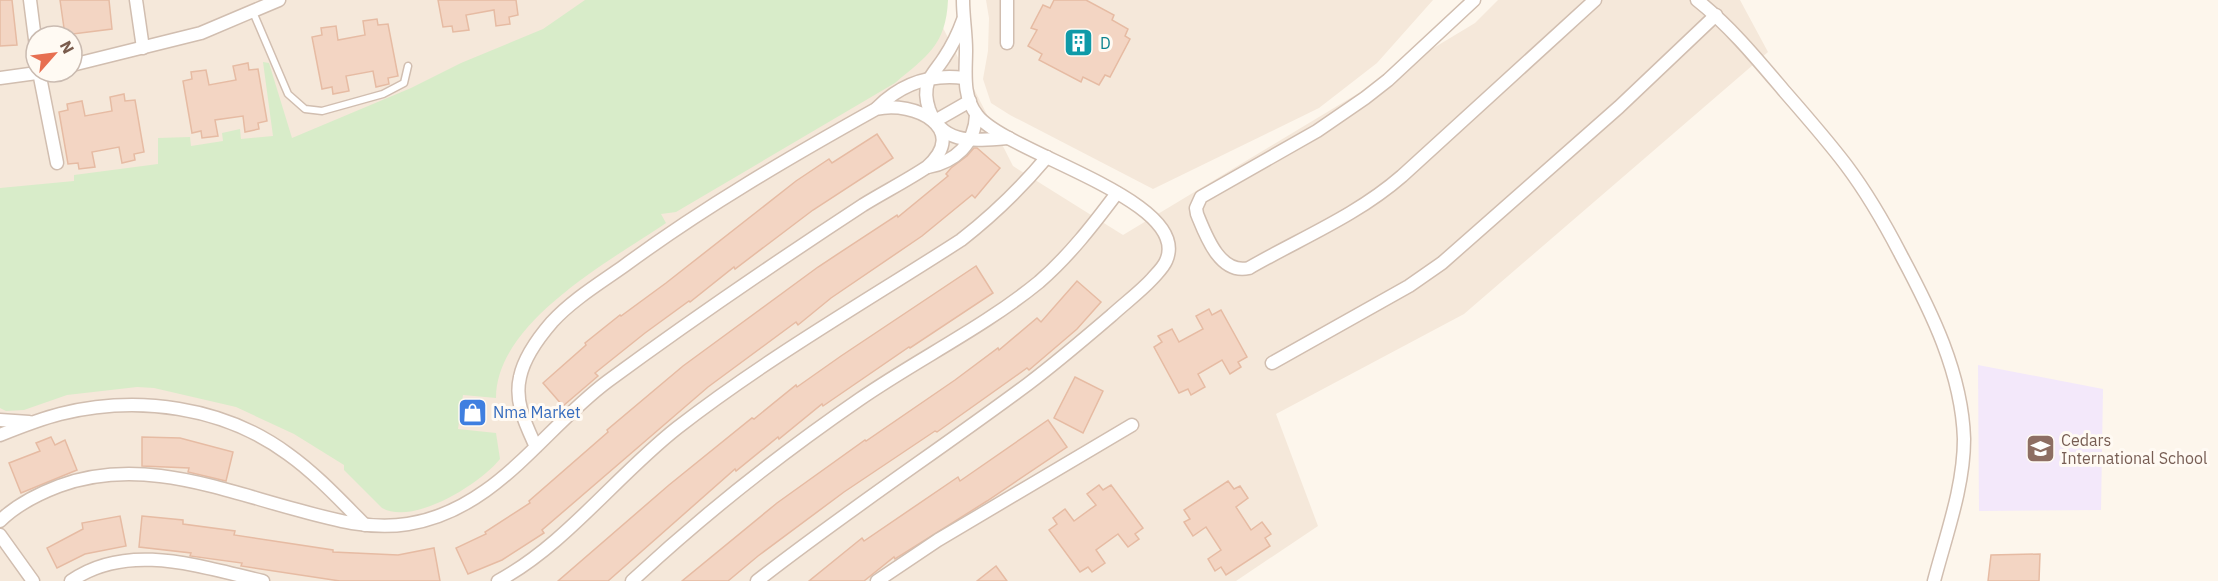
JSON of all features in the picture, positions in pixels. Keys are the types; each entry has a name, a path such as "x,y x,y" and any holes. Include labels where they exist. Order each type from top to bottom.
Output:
{"street":[{"path":"30,0 33,24"},
{"path":"136,0 143,48"},
{"path":"84,62 201,33 279,0"},
{"path":"0,521 40,493 67,483 92,475 140,473 163,476 348,524 390,526 410,524 463,506 492,486 604,384 754,276 814,239 864,204 927,167 951,159 962,151 976,123 976,115 964,78 966,49 963,0"},
{"path":"1006,43 1007,0"},
{"path":"1474,0 1388,80 1350,110 1201,197 1196,208 1197,214 1223,263 1236,269 1249,268 1340,220 1372,200 1402,176 1595,0"},
{"path":"1697,0 1733,31 1848,168 1892,239 1941,337 1956,381 1964,439 1956,496 1934,581"},
{"path":"1272,363 1409,286 1443,263 1619,107 1716,15"},
{"path":"927,167 938,154 942,137 926,97 930,78 949,50 963,19"},
{"path":"0,78 24,74"},
{"path":"536,447 521,412 518,394 520,376 540,338 553,322 600,283 692,218 773,167 876,109 894,93 930,78 946,76 964,78"},
{"path":"43,84 57,163"},
{"path":"935,122 970,101"},
{"path":"876,109 887,106 908,107 927,115 950,135 969,141 1011,138"},
{"path":"757,581 850,510 945,446 1055,363 1148,283 1167,260 1168,242 1158,222 1148,212 1117,193 992,129 976,115"},
{"path":"498,581 542,553 675,429 748,375 960,240 1007,201 1047,157"},
{"path":"632,581 744,486 811,433 921,359 1012,302 1039,281 1065,257 1117,193"},
{"path":"0,435 60,414 97,407 163,406 216,418 243,428 287,453 316,477 365,525"},
{"path":"0,420 31,423"},
{"path":"876,581 938,540 1132,425"},
{"path":"0,535 33,581"},
{"path":"71,581 91,569 131,559 158,560 263,581"}],"lane":[{"path":"253,12 288,94 305,109 322,111 383,94 404,83 408,66"}],"shaded area":[{"path":"0,0 934,0 939,20 1013,166 1123,235 1475,23 1498,0 1740,0 1768,52 1464,314 1276,414 1318,526 1236,581 0,581"},
{"path":"986,0 1433,0 1377,63 1319,108 1153,189 991,103 983,79 988,51 989,18"},
{"name":"Cedars International School","path":"1978,365 2103,389 2101,510 1979,511"}],"green space":[{"path":"585,0 948,0 939,39 925,57 895,83 676,212 661,214 666,223 588,275 535,319 515,344 501,370 496,398 463,395 458,429 496,433 500,459 477,480 445,500 411,511 395,512 382,508 344,470 344,465 294,434 236,407 154,388 137,387 67,395 24,410 6,411 0,408 0,188 74,181 74,175 158,164 158,138 190,137 191,146 223,141 222,133 240,129 241,139 273,136 263,62 269,63 292,138 543,29"}],"building":[{"path":"0,0 12,0 17,45 0,46"},
{"path":"60,0 109,0 112,29 84,33 84,24 63,24"},
{"path":"438,0 516,0 518,15 509,17 510,24 496,26 494,10 466,15 469,30 453,32 452,26 443,27"},
{"name":"D","path":"1054,0 1086,0 1114,15 1112,20 1128,29 1125,36 1130,39 1110,77 1105,75 1099,85 1083,77 1081,82 1039,60 1042,54 1028,46 1037,30 1031,28 1043,5 1050,8"},
{"path":"377,19 378,25 388,24 398,76 388,78 389,84 376,87 373,71 346,76 349,91 333,94 332,87 322,89 312,37 322,35 321,28 336,26 338,40 365,35 363,21"},
{"path":"248,63 249,70 258,69 267,121 258,123 259,129 245,132 243,116 215,120 218,136 202,138 201,131 192,133 183,81 192,79 191,72 206,70 209,85 236,80 233,66"},
{"path":"124,94 125,101 135,100 144,152 134,154 135,160 122,163 119,147 92,152 95,167 79,169 78,163 68,164 59,112 68,110 67,104 82,101 85,116 112,111 110,97"},
{"path":"877,134 893,158 813,210 645,333 595,373 598,376 563,406 543,383 586,345 585,343 620,315 666,283 796,181 829,159 832,163"},
{"path":"974,148 977,148 1000,168 975,198 972,195 922,236 831,298 798,325 796,322 708,387 542,530 544,533 502,560 468,574 456,548 486,534 485,532 530,503 529,501 608,432 607,430 683,366 818,267 897,215 898,217 948,176 946,174 951,168"},
{"path":"976,266 993,293 823,406 822,404 779,439 778,437 736,471 735,469 608,581 558,581 669,485 752,418 754,419 796,385 797,387"},
{"path":"1077,281 1101,302 1077,329 1029,370 1027,368 937,432 935,431 844,492 728,581 682,581 777,503 998,348 999,350 1037,318 1041,322"},
{"path":"1209,309 1212,315 1221,310 1247,357 1238,362 1241,367 1230,374 1222,360 1198,374 1205,387 1191,395 1188,389 1179,393 1154,347 1162,342 1158,336 1172,329 1179,342 1203,329 1196,316"},
{"path":"1075,377 1103,391 1083,433 1054,418"},
{"path":"1048,420 1067,447 987,501 895,559 894,557 864,581 809,581 862,538 864,541 958,477 960,481"},
{"path":"51,437 55,445 65,440 77,470 21,493 9,463 40,451 36,443"},
{"path":"142,437 180,438 233,452 226,481 188,472 189,468 142,466"},
{"path":"1228,481 1234,489 1240,486 1248,498 1236,507 1251,530 1262,522 1271,534 1265,538 1270,546 1226,575 1221,567 1215,571 1208,559 1221,550 1206,527 1193,536 1184,522 1190,519 1184,510"},
{"path":"1099,485 1103,490 1111,485 1143,528 1135,534 1139,539 1128,547 1118,534 1096,550 1105,563 1092,572 1088,567 1080,572 1049,530 1057,524 1053,518 1065,509 1074,521 1096,505 1087,494"},
{"path":"120,516 126,546 85,554 57,568 47,548 83,529 82,523"},
{"path":"142,516 183,520 183,524 235,531 234,535 333,550 333,552 398,555 434,548 440,581 340,581 241,566 242,563 190,556 191,553 139,547"},
{"path":"2040,554 2039,581 1988,581 1991,555"},
{"path":"996,566 1007,581 977,581"}],"place":[{"name":"D","path":"1079,43"},
{"name":"Nma Market","path":"472,412"},
{"name":"Cedars International School","path":"2040,449"}]}
